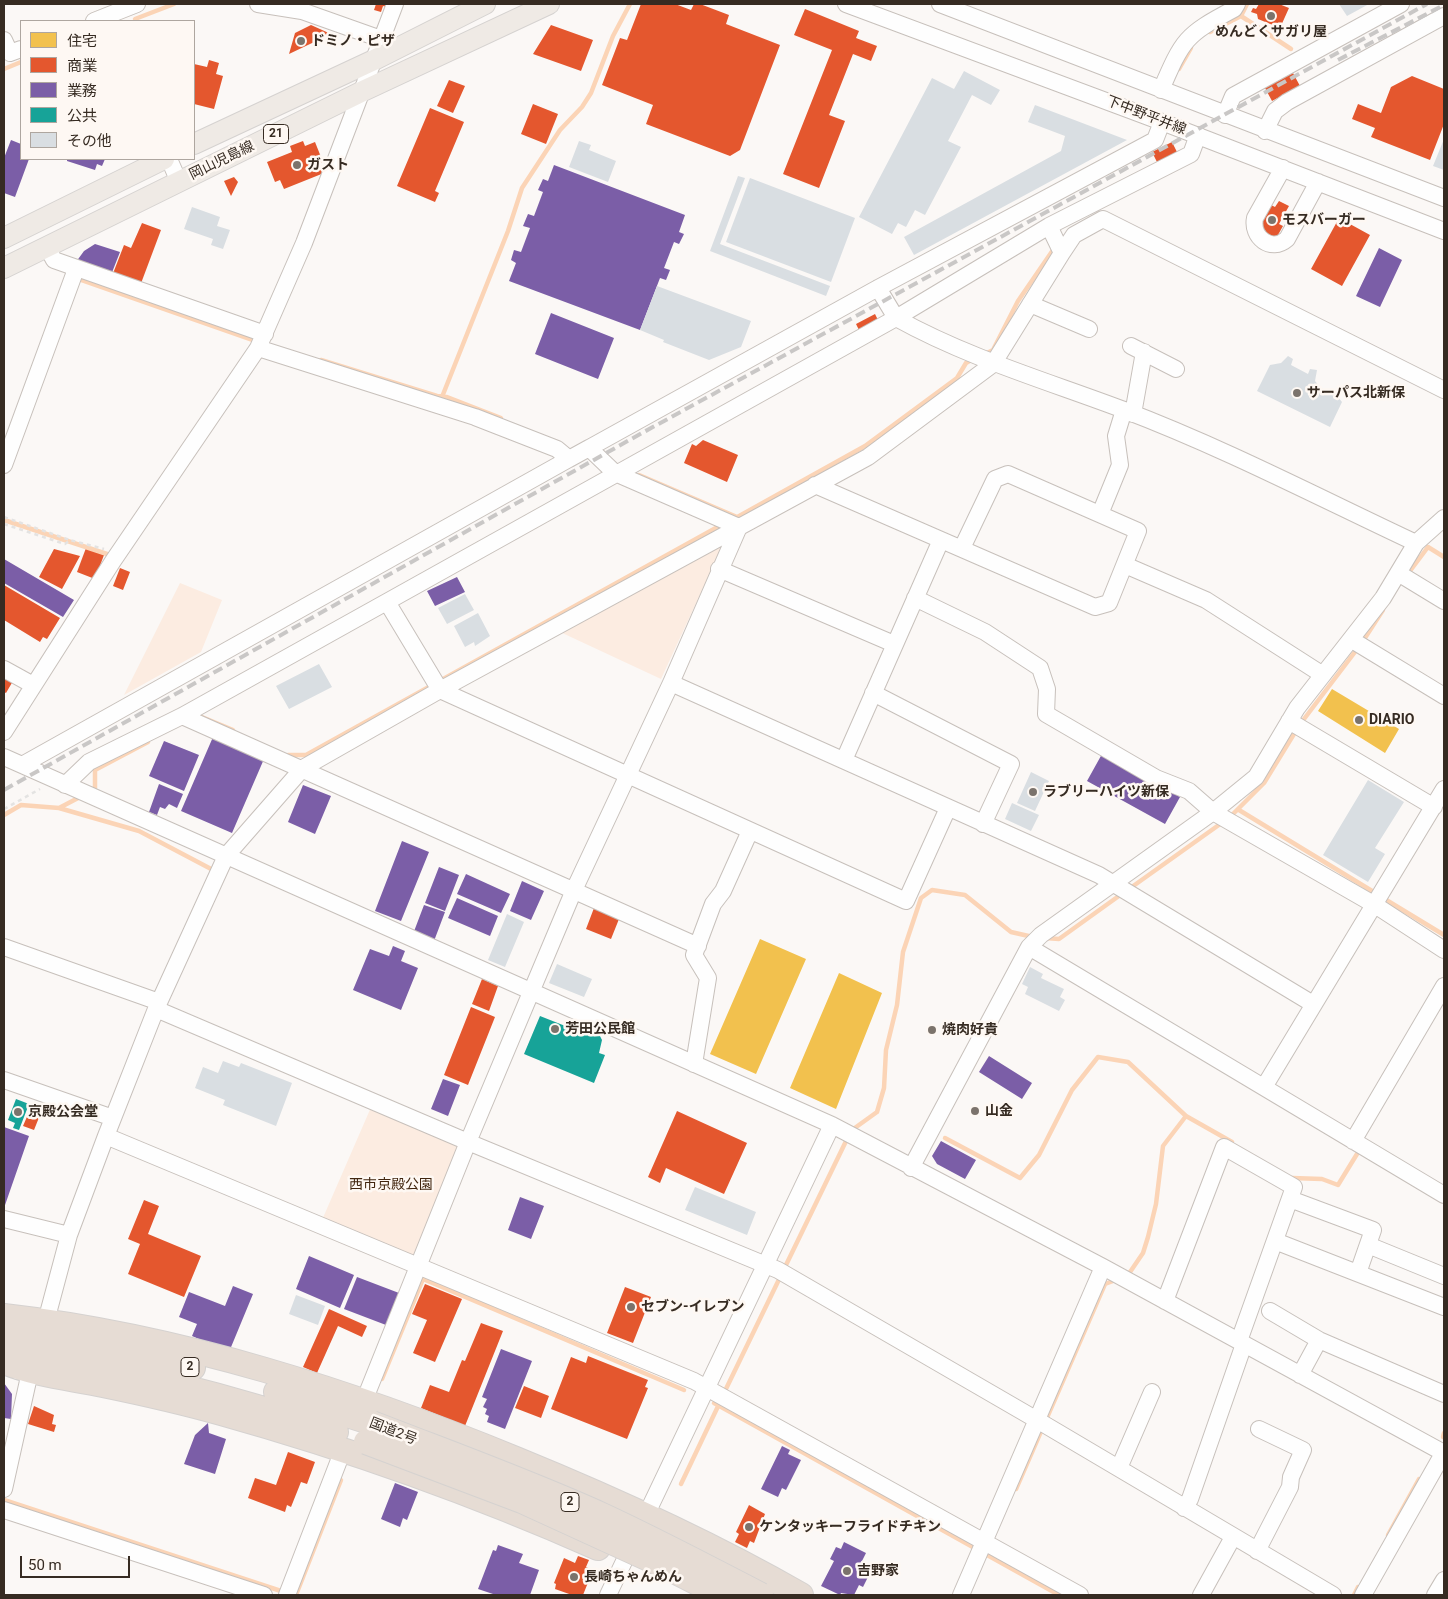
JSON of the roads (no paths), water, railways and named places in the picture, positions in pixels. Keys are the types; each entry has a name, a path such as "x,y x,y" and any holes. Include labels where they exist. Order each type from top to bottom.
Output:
{"highway":[{"path":"4,1316 120,1333 240,1364 364,1401 458,1435 646,1513 801,1595"},
{"name":"国道2号","path":"4,1330 174,1363 234,1379 369,1432 664,1566 721,1595"},
{"name":"国道2号","path":"4,1349 172,1383 271,1411 369,1432 527,1483 672,1549 762,1595"},
{"path":"4,1362 30,1372 103,1385 220,1412 343,1450 515,1512 700,1595"}],"main road":[{"name":"岡山児島線","path":"195,144 374,60 485,4"},
{"name":"岡山児島線","path":"4,268 363,92 549,4"},
{"path":"4,238 162,160"}],"street":[{"path":"96,20 137,4"},
{"path":"258,4 303,7 381,39"},
{"path":"4,732 117,554 261,341 304,243 396,4"},
{"path":"940,4 1265,131 1444,198"},
{"path":"1160,90 1186,38 1201,26 1234,9 1237,4"},
{"path":"1225,115 1232,96 1401,4"},
{"name":"下中野平井線","path":"854,5 1198,135 1444,231"},
{"path":"1265,131 1275,111 1287,102 1444,16"},
{"path":"4,40 10,54 20,49"},
{"path":"22,765 878,288 1155,140 1162,122"},
{"path":"73,788 89,762 187,718 615,473 896,318 1049,226 1191,154 1198,135"},
{"path":"169,160 179,182"},
{"path":"1283,168 1253,225 1256,235 1266,243 1278,244 1287,239 1318,182"},
{"path":"4,1311 46,1321 68,1235 106,1136 157,1006 226,856 303,768 436,685 731,523 815,485 868,457 985,359 1030,304 1074,235 1103,219 1444,390"},
{"path":"1049,226 1062,254"},
{"path":"46,247 54,260 76,269 261,341 475,417 557,449 569,459"},
{"path":"4,464 76,269"},
{"path":"878,288 896,318 985,359 1128,412 1198,441 1416,543"},
{"path":"1030,304 1089,329"},
{"path":"1100,514 1120,466 1116,436 1128,412 1137,349 1176,369"},
{"path":"589,448 615,473 731,523"},
{"path":"815,485 1095,607 1109,603 1138,531 1008,474 995,479 962,548"},
{"path":"911,1168 1035,941 1122,888 1222,817 1256,777 1296,724 1323,675 1358,643 1403,576 1416,543 1444,518"},
{"path":"364,1401 468,1142 574,890 671,683 719,569 731,523"},
{"path":"844,760 941,540"},
{"path":"1125,564 1206,600 1323,675"},
{"path":"719,569 894,644"},
{"path":"1403,576 1444,601"},
{"path":"915,598 985,632 1040,668 1047,689 1046,714 1156,778 1189,792 1222,817 1378,899 1444,950"},
{"path":"387,602 436,685 628,776 906,901 948,808"},
{"path":"1358,643 1444,696"},
{"path":"4,669 33,685"},
{"path":"671,683 1122,888 1313,1004"},
{"path":"873,693 1011,764 983,824"},
{"path":"187,718 303,768 698,946"},
{"path":"1296,724 1434,807"},
{"path":"4,757 844,1131 911,1168 1103,1267 1444,1453 1363,1595"},
{"path":"1264,1087 1444,789"},
{"path":"694,1064 708,978 694,955 713,904 723,891 750,831"},
{"path":"1035,941 1264,1087 1444,1193"},
{"path":"4,947 157,1006 468,1142 776,1269 1119,1468 1333,1595"},
{"path":"1352,1140 1444,986"},
{"path":"4,1080 113,1118"},
{"path":"608,1595 646,1513 717,1393 844,1131"},
{"path":"106,1136 717,1393 986,1547 1080,1595"},
{"path":"1165,1301 1224,1147 1294,1187 1190,1498 1184,1508"},
{"path":"1290,1199 1373,1230 1358,1273"},
{"path":"4,1219 68,1235"},
{"path":"1275,1241 1444,1307"},
{"path":"1368,1244 1444,1276"},
{"path":"961,1595 986,1547 1042,1423 1103,1267"},
{"path":"1270,1311 1319,1340 1444,1394"},
{"path":"1300,1375 1319,1340"},
{"path":"4,1370 30,1372 4,1489"},
{"path":"1119,1468 1152,1392"},
{"path":"1257,1551 1290,1487 1291,1477 1303,1450 1259,1429"},
{"path":"288,1592 343,1450"},
{"path":"4,1510 264,1595"},
{"path":"1201,1595 1233,1537"},
{"path":"1435,1595 1444,1580"}],"waterway":[{"path":"135,19 174,4"},
{"path":"442,397 508,231 522,188 560,130 582,107 591,93 613,36 630,4"},
{"path":"1210,32 1241,16 1247,4"},
{"path":"1241,16 1291,49"},
{"path":"1179,69 1191,48"},
{"path":"4,69 20,62"},
{"path":"985,354 993,350 1018,301 1053,250"},
{"path":"81,280 258,342"},
{"path":"732,520 865,446 957,378 966,363 973,359"},
{"path":"321,360 437,396 447,397 501,418"},
{"path":"639,475 737,517"},
{"path":"4,520 110,555"},
{"path":"288,755 306,755 723,524"},
{"path":"1407,575 1428,547 1444,557"},
{"path":"1363,641 1383,610"},
{"path":"1301,723 1358,648"},
{"path":"197,715 233,730"},
{"path":"1229,818 1264,783 1297,729"},
{"path":"91,790 95,788 95,770 148,742"},
{"path":"59,808 80,797"},
{"path":"4,815 21,805 59,808 139,831 213,870"},
{"path":"1239,810 1377,894"},
{"path":"1129,889 1223,822"},
{"path":"852,1130 877,1112 884,1088 886,1050 897,1005 903,952 921,898 932,890 965,895 1011,932 1033,937"},
{"path":"1045,938 1059,939 1123,893"},
{"path":"1383,898 1444,935"},
{"path":"945,1138 1020,1178 1039,1155 1072,1090 1098,1057 1128,1062 1186,1116"},
{"path":"1128,1275 1143,1253 1148,1237 1156,1204 1163,1146 1186,1116 1232,1142"},
{"path":"724,1393 848,1137"},
{"path":"1292,1178 1322,1179 1338,1185 1357,1154"},
{"path":"382,1379 423,1279 684,1390"},
{"path":"1016,1489 1105,1284 1113,1281"},
{"path":"681,1484 721,1400"},
{"path":"714,1403 1059,1595"},
{"path":"1443,1437 1444,1433"},
{"path":"1388,1535 1419,1479"},
{"path":"296,1595 341,1480"},
{"path":"4,1500 284,1592"},
{"path":"1354,1595 1358,1587"}],"railway":[{"path":"4,790 642,433 1427,4"},
{"path":"1338,60 1444,5"}],"place":[{"name":"めんどくサガリ屋","path":"1271,16"},
{"name":"ドミノ・ピザ","path":"301,41"},
{"name":"ガスト","path":"297,165"},
{"name":"モスバーガー","path":"1272,220"},
{"name":"サーパス北新保","path":"1297,393"},
{"name":"DIARIO","path":"1359,720"},
{"name":"ラブリーハイツ新保","path":"1033,792"},
{"name":"芳田公民館","path":"555,1029"},
{"name":"焼肉好貴","path":"932,1030"},
{"name":"山金","path":"975,1111"},
{"name":"京殿公会堂","path":"18,1112"},
{"name":"セブン-イレブン","path":"631,1307"},
{"name":"ケンタッキーフライドチキン","path":"749,1527"},
{"name":"吉野家","path":"847,1571"},
{"name":"長崎ちゃんめん","path":"574,1577"}],"park label":[{"name":"西市京殿公園","path":"391,1185"}]}
